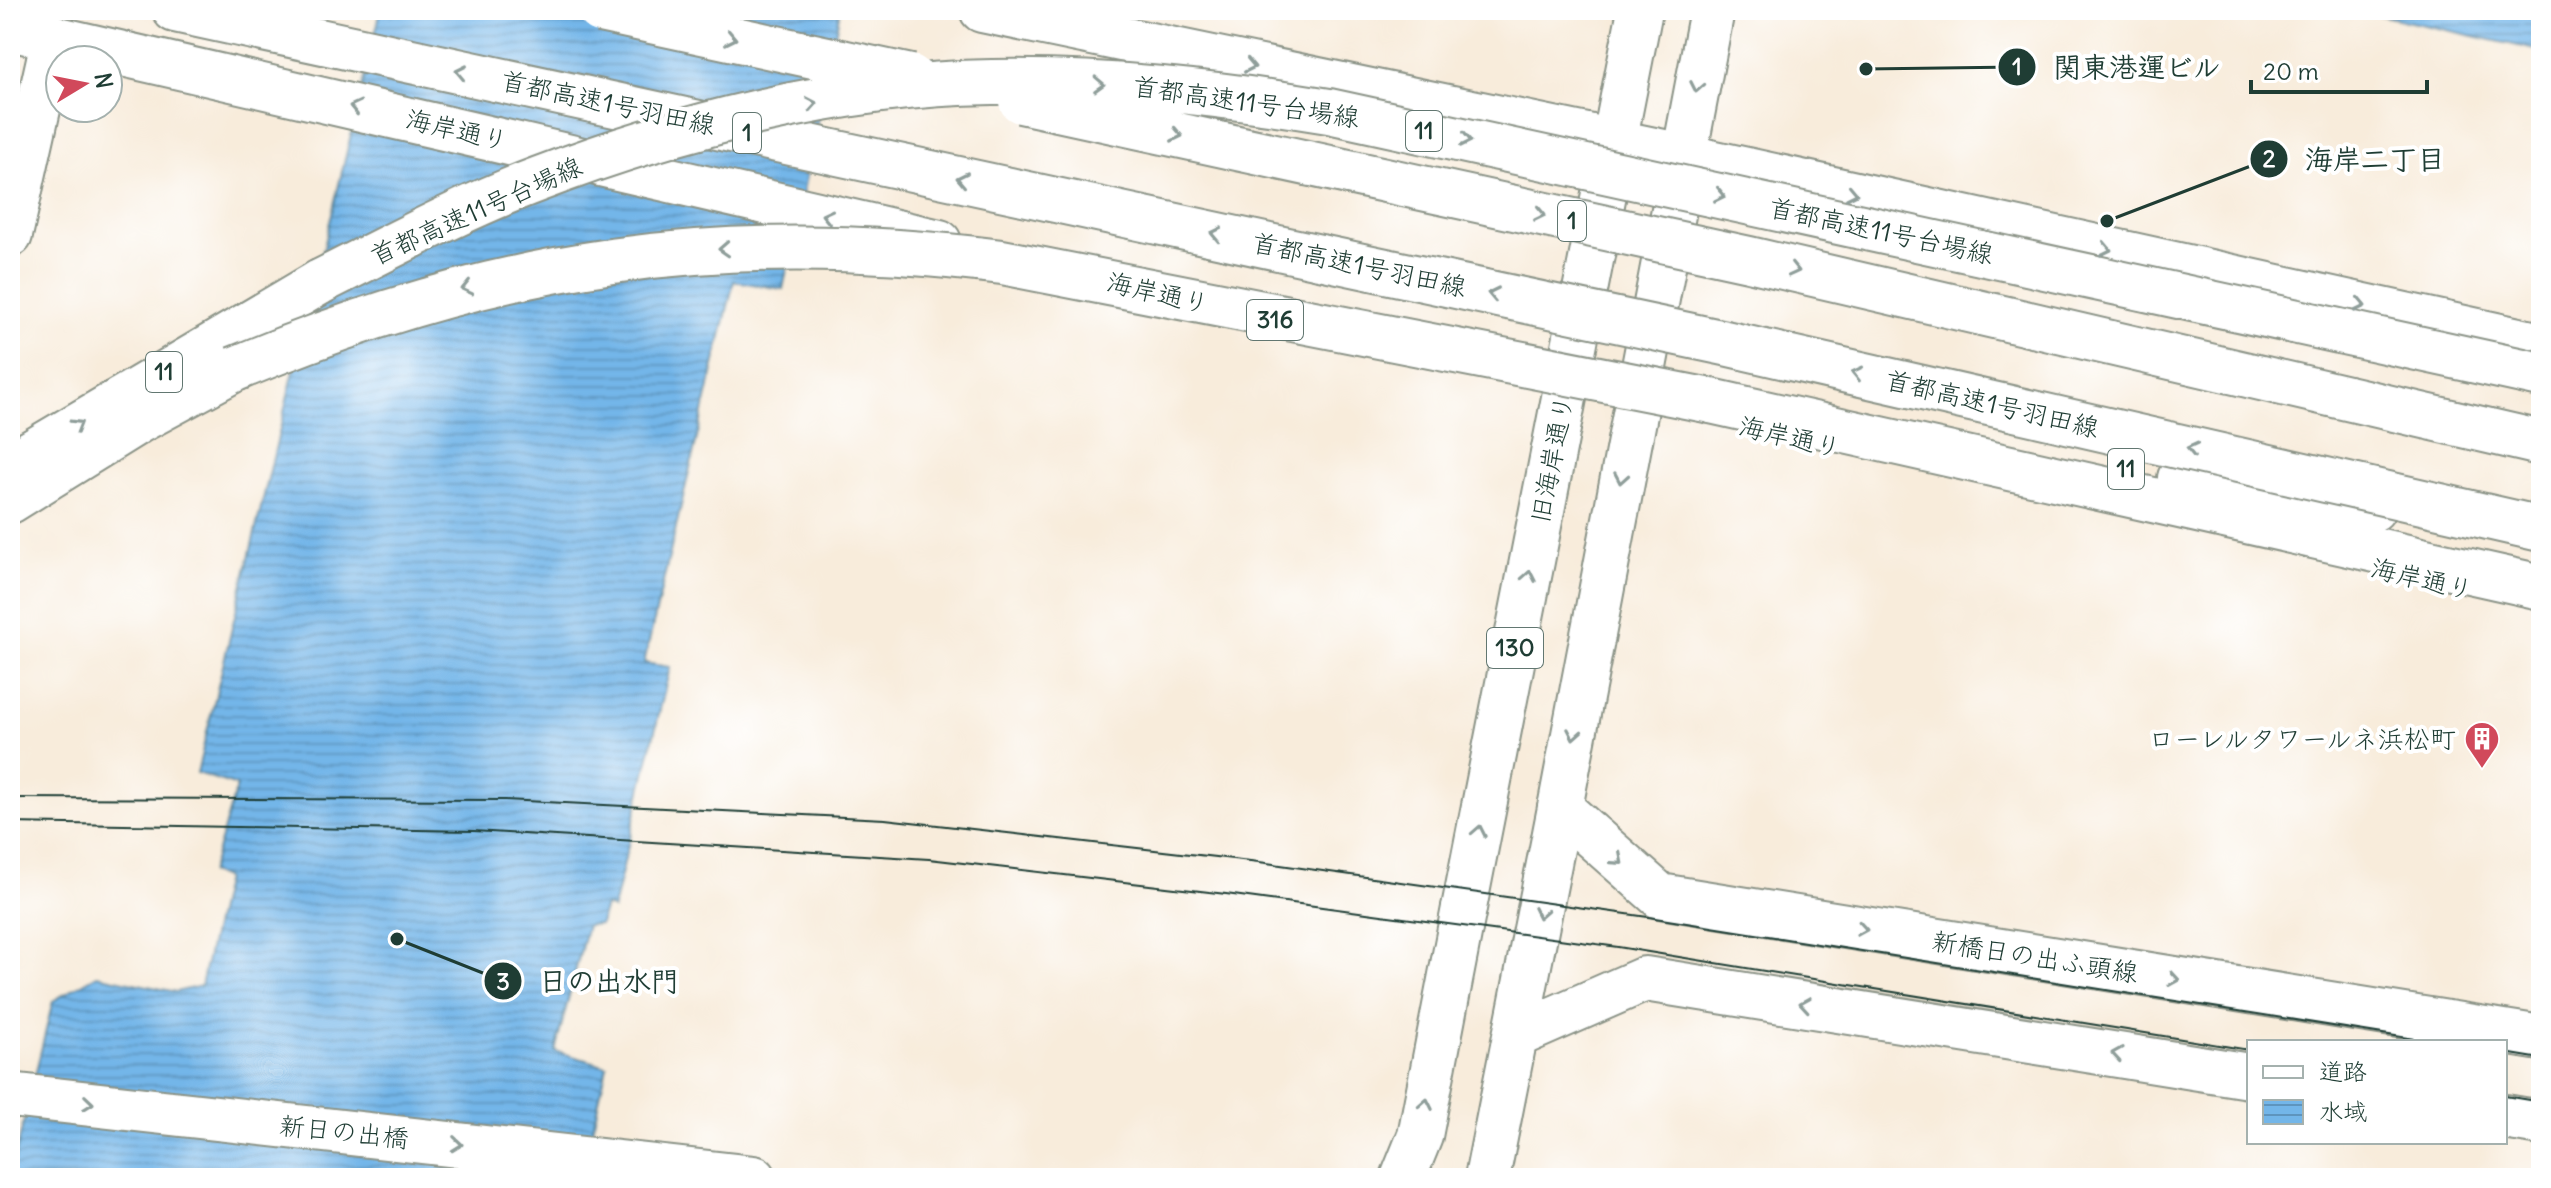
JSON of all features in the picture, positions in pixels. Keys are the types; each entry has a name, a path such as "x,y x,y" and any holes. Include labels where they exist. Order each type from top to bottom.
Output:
{"main road":[{"name":"首都高速1号羽田線","path":"175,10 1725,343 2541,529"},
{"name":"1","path":"600,10 1749,259 2541,443"},
{"path":"982,10 1683,156 2541,345"},
{"name":"旧海岸通り","path":"1403,1178 1420,1136 1640,10"},
{"path":"1487,1178 1517,1035 1712,10"},
{"name":"海岸通り","path":"10,28 1566,387 2541,606"},
{"path":"10,235 54,37"},
{"name":"首都高速11号台場線","path":"10,465 320,282 536,179 651,140 772,111 881,91 990,81 1106,84 1211,92 1329,111 2541,375"},
{"name":"11","path":"10,501 137,422 207,384 331,329 442,294 543,271 706,250 855,248 1002,262 1711,401 2541,537"},
{"path":"1711,401 2541,587"},
{"name":"新橋日の出ふ頭線","path":"1560,808 1660,896 2541,1038"},
{"path":"1517,1035 1645,979 2247,1076"},
{"name":"新日の出橋","path":"10,1095 754,1178"},
{"path":"2507,1117 2541,1123"}],"water":[{"path":"381,10 840,10 783,289 734,281 644,663 670,667 613,909 605,905 600,924 587,925 555,1051 607,1066 581,1178 10,1178 53,1001 97,975 176,992 201,986 225,878 210,873 237,786 197,773"},
{"path":"2357,10 2541,10 2541,51"}],"tram line":[{"path":"10,798 505,800 885,819 1259,862 1655,918 2420,1040"},
{"path":"10,823 474,831 929,859 1226,894 1618,947 2247,1050"},
{"path":"2507,1053 2541,1059"},
{"path":"2507,1096 2541,1102"}],"place":[{"name":"関東港運ビル","path":"1866,69"},
{"name":"海岸二丁目","path":"2107,221"},
{"name":"ローレルタワールネ浜松町","path":"2482,770"},
{"name":"日の出水門","path":"397,939"}]}
